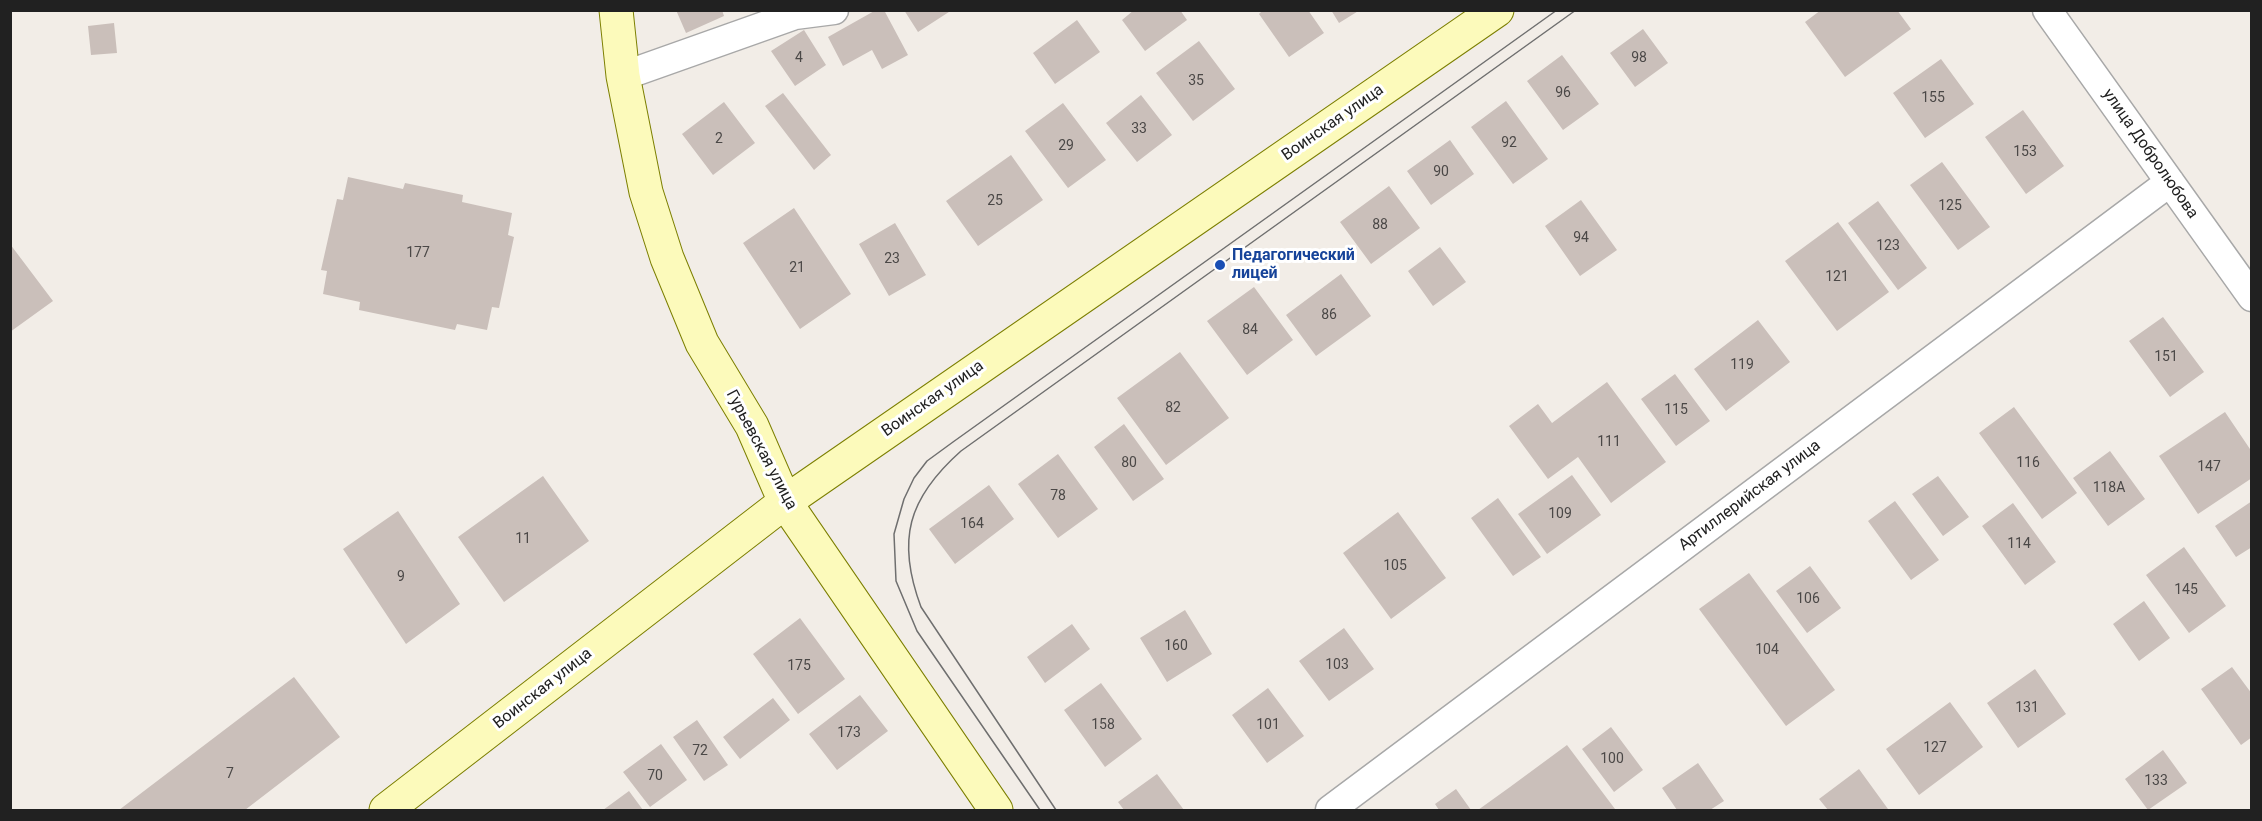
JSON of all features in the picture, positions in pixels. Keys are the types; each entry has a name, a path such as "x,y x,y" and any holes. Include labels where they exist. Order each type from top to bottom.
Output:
{"street":[{"name":"Гурьевская улица","path":"616,10 623,76 646,192 667,258 702,343 752,426 785,501 996,810"},
{"path":"623,76 795,15 834,10"},
{"name":"Воинская улица","path":"387,810 785,501 1497,10"},
{"name":"улица Добролюбова","path":"2048,10 2252,297"},
{"name":"Артиллерийская улица","path":"1330,810 2170,182"}],"building":[{"path":"676,10 722,10 724,16 686,33"},
{"path":"876,10 884,10 908,55 882,69 872,50 843,66 828,37"},
{"path":"904,10 952,10 918,32"},
{"path":"1134,10 1180,10 1187,20 1145,51 1122,20"},
{"path":"1263,10 1308,10 1324,33 1289,57 1259,14"},
{"path":"1331,10 1360,10 1339,23"},
{"path":"1821,10 1897,10 1911,29 1845,77 1805,22"},
{"path":"1077,20 1100,52 1055,84 1033,53"},
{"path":"114,23 117,53 91,55 88,26"},
{"path":"1643,29 1668,63 1635,87 1610,53"},
{"path":"804,30 826,65 795,86 771,51"},
{"path":"1199,41 1235,89 1193,121 1156,73"},
{"path":"1562,55 1599,104 1563,130 1527,81"},
{"path":"1941,59 1974,104 1925,138 1893,93"},
{"path":"783,93 831,155 814,170 765,106"},
{"path":"1141,95 1172,135 1137,162 1106,123"},
{"path":"1506,101 1548,159 1513,184 1471,127"},
{"path":"724,102 755,143 713,175 682,134"},
{"path":"1063,103 1106,160 1068,188 1025,131"},
{"path":"2023,110 2064,166 2026,194 1985,137"},
{"path":"1450,140 1474,174 1431,205 1407,171"},
{"path":"1011,155 1043,200 978,246 946,201"},
{"path":"1942,162 1990,227 1958,250 1910,185"},
{"path":"348,177 403,189 405,183 463,195 462,202 512,213 508,235 514,237 499,308 492,307 487,330 457,324 455,330 359,310 360,302 323,294 327,271 321,270 337,199 343,200"},
{"path":"1389,186 1420,228 1371,264 1340,222"},
{"path":"1581,200 1617,250 1580,276 1545,226"},
{"path":"1878,201 1927,268 1898,290 1848,223"},
{"path":"794,208 851,294 800,329 743,243"},
{"path":"1838,222 1889,292 1837,331 1785,261"},
{"path":"895,223 926,275 889,296 859,244"},
{"path":"10,244 53,301 10,332"},
{"path":"1440,247 1466,282 1433,306 1408,271"},
{"path":"1341,274 1371,316 1316,356 1286,315"},
{"path":"1254,287 1293,340 1247,375 1207,321"},
{"path":"2163,317 2204,372 2170,397 2129,341"},
{"path":"1758,320 1790,362 1726,411 1694,369"},
{"path":"1180,352 1229,418 1166,465 1117,398"},
{"path":"1675,374 1710,421 1676,446 1641,399"},
{"path":"1607,382 1666,462 1611,503 1578,457 1548,479 1509,426 1538,404 1552,423"},
{"path":"2014,407 2077,493 2042,519 1979,433"},
{"path":"2225,412 2252,452 2252,478 2198,514 2159,456"},
{"path":"1124,424 1164,479 1133,501 1094,447"},
{"path":"2110,451 2145,499 2108,526 2073,478"},
{"path":"1058,454 1098,509 1058,538 1018,484"},
{"path":"1572,475 1601,515 1547,554 1518,514"},
{"path":"543,476 589,541 504,602 458,537"},
{"path":"1938,476 1969,517 1943,536 1912,494"},
{"path":"989,485 1014,519 955,564 929,529"},
{"path":"1498,498 1541,557 1513,576 1471,518"},
{"path":"1895,501 1939,560 1911,580 1868,521"},
{"path":"2252,501 2252,547 2236,557 2215,526"},
{"path":"2013,503 2056,562 2025,585 1982,526"},
{"path":"398,511 460,604 406,644 343,549"},
{"path":"1398,512 1446,578 1391,619 1343,553"},
{"path":"2184,547 2226,606 2189,633 2146,575"},
{"path":"1810,566 1841,608 1807,633 1776,591"},
{"path":"1749,573 1835,690 1786,726 1699,609"},
{"path":"2144,601 2170,638 2139,661 2113,624"},
{"path":"1185,610 1212,654 1167,682 1140,638"},
{"path":"800,618 845,679 798,714 753,654"},
{"path":"1072,624 1090,649 1045,683 1027,657"},
{"path":"1344,628 1374,669 1329,701 1299,661"},
{"path":"2232,667 2252,694 2252,737 2241,745 2201,689"},
{"path":"2035,669 2066,714 2018,748 1987,703"},
{"path":"294,677 340,737 245,810 119,810"},
{"path":"1101,683 1142,739 1105,767 1064,710"},
{"path":"1268,688 1304,736 1267,763 1232,715"},
{"path":"860,695 888,731 837,770 809,734"},
{"path":"773,698 790,720 740,759 723,737"},
{"path":"1950,702 1983,747 1919,795 1886,749"},
{"path":"697,720 728,765 704,781 673,737"},
{"path":"1611,727 1643,770 1614,792 1582,749"},
{"path":"661,744 687,780 650,807 623,772"},
{"path":"1567,745 1615,809 1478,810 1510,787"},
{"path":"2163,750 2187,783 2148,810 2125,779"},
{"path":"1698,763 1724,801 1710,810 1677,810 1662,788"},
{"path":"1859,769 1888,809 1828,810 1819,799"},
{"path":"1157,774 1184,810 1124,810 1118,802"},
{"path":"1456,789 1471,810 1439,810 1435,804"},
{"path":"629,791 643,810 603,810"}],"tram line":[{"path":"1040,810 917,631 896,581 894,534 904,499 914,478 927,461 953,442 1557,10"},
{"path":"1056,810 921,607 913,583 909,561 909,541 918,503 929,486 943,468 961,451 1576,10"}],"place":[{"name":"Педагогический лицей","path":"1220,265"}]}
